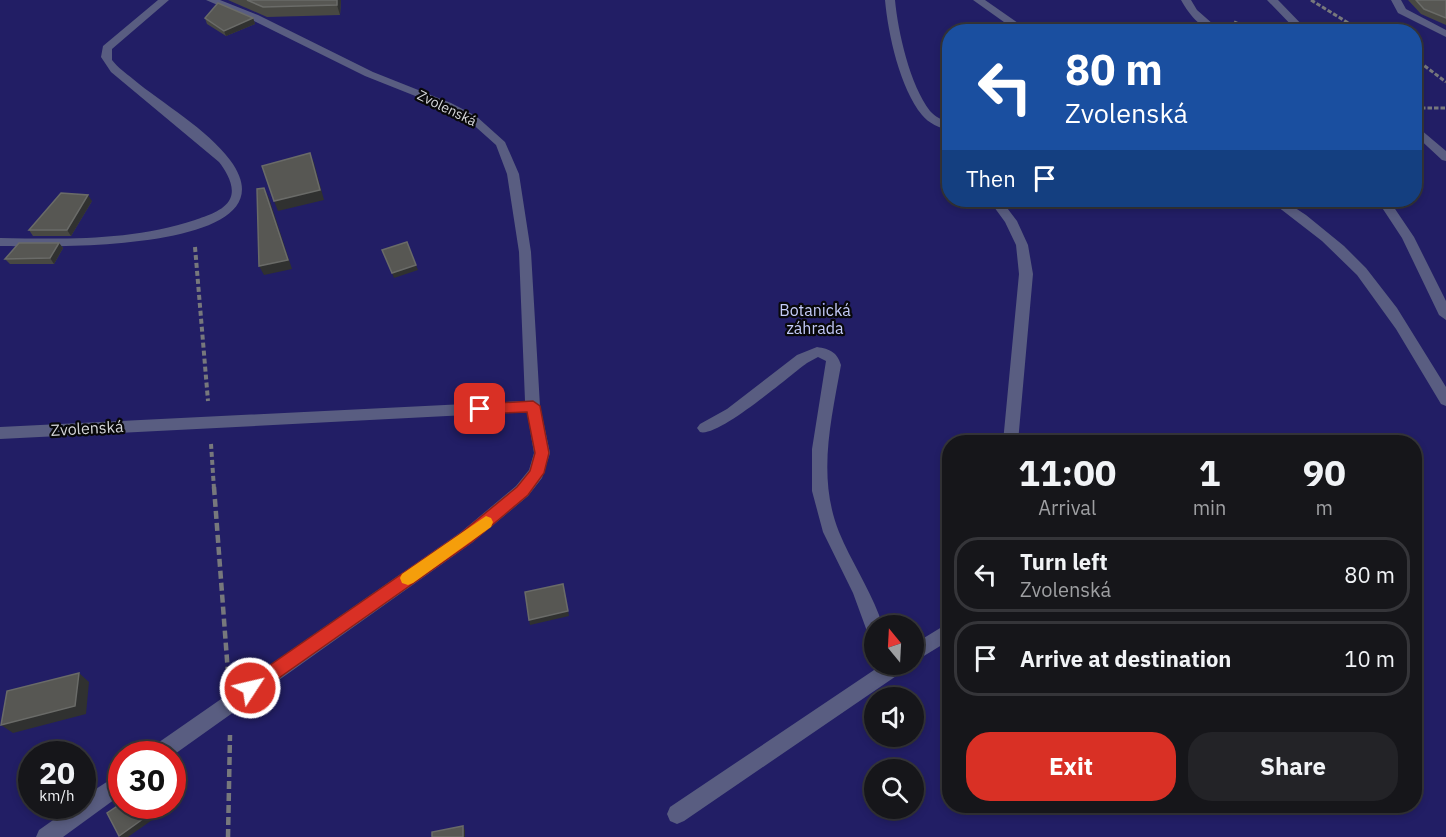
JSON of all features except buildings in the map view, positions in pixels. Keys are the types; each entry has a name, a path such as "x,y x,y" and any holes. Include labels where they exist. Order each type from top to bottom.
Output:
{"street":[{"path":"0,242 103,242 166,234 216,216 234,205 238,193 235,179 224,160 133,85 110,64 106,57 107,48 164,0"},
{"name":"Zvolenská","path":"177,741 467,537 522,491 536,473 542,453 533,406 525,252 513,174 501,144 489,130 447,105 369,74 254,17 211,0"},
{"path":"890,0 901,55 915,92 926,114 942,123"},
{"path":"978,0 1014,24"},
{"path":"1186,0 1194,12 1208,24"},
{"path":"1272,0 1296,24"},
{"path":"1396,0 1402,11 1446,34"},
{"path":"1422,135 1446,156"},
{"path":"1000,207 1011,221 1022,245 1026,274 1012,435"},
{"path":"1284,207 1329,240 1370,282 1396,317 1446,400"},
{"path":"1388,207 1408,237 1446,315"},
{"path":"705,428 732,413 802,359 818,352 832,358 834,365 818,453 819,485 830,531 861,590 870,615"},
{"name":"Zvolenská","path":"0,433 533,406"},
{"path":"924,647 942,635"},
{"path":"677,814 878,675"},
{"path":"46,837 108,792"}],"path":[{"path":"1311,0 1350,24"},
{"path":"1422,64 1446,82"},
{"path":"1422,107 1446,108"},
{"path":"193,225 230,702 228,837"}],"green space":[{"name":"Botanická záhrada","path":"0,0 1446,0 1446,837 0,837"}],"slow traffic":[{"path":"408,578 486,522"}],"route":[{"path":"250,688 467,537 522,491 536,473 542,453 533,406 480,409"}]}
